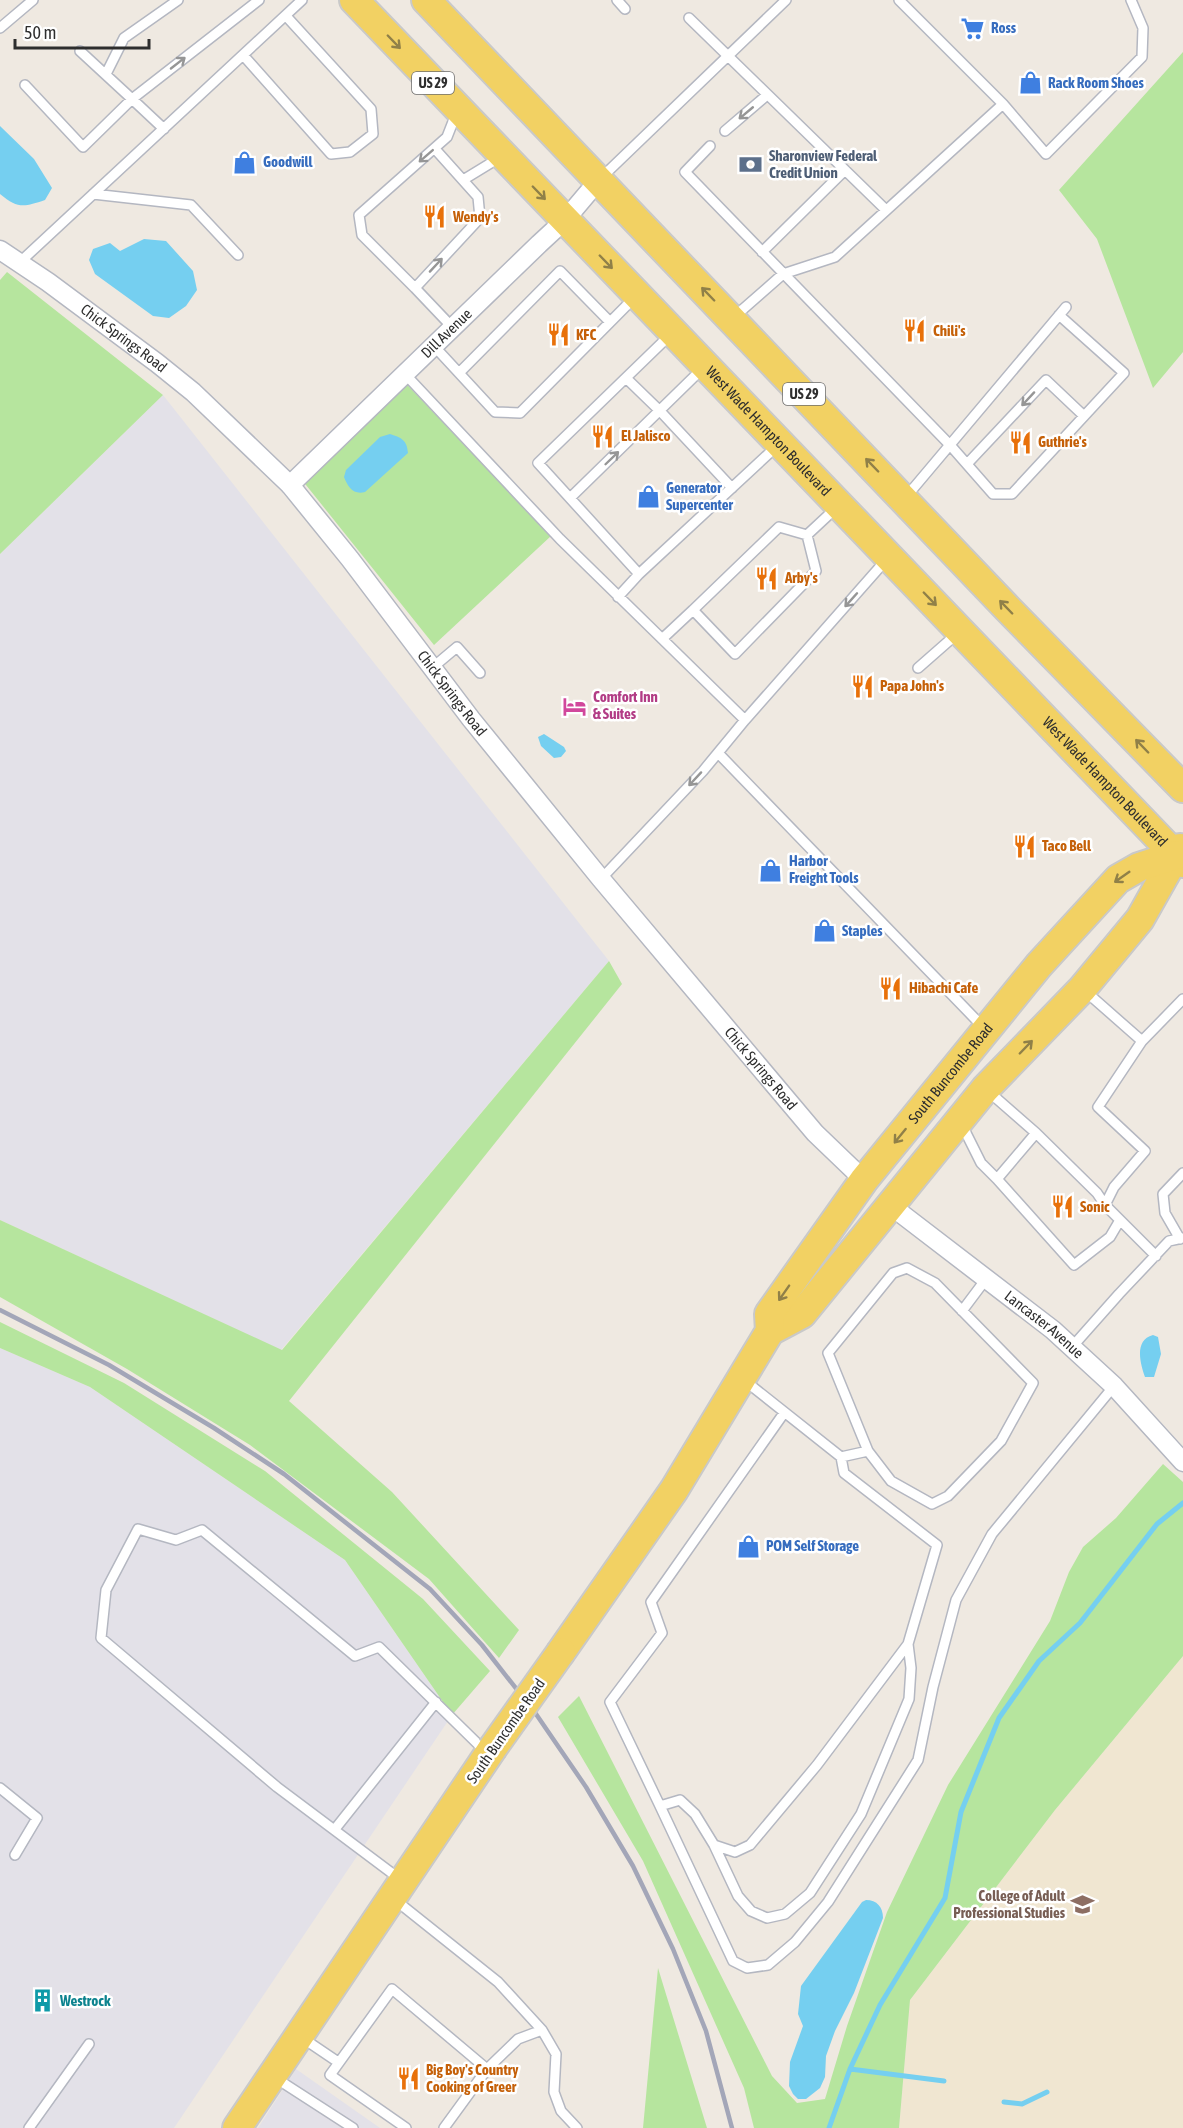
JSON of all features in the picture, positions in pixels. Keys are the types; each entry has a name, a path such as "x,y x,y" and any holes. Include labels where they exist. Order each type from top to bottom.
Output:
{"main road":[{"name":"West Wade Hampton Boulevard","path":"354,0 960,630 1181,854"},
{"name":"US 29","path":"435,3 598,181 1183,788"},
{"path":"770,1331 802,1314 985,1089 1083,988 1140,920 1181,854"},
{"name":"South Buncombe Road","path":"237,2128 490,1751 668,1499 770,1331 769,1314 864,1180 1039,964 1118,879 1139,867 1181,854"}],"street":[{"name":"Dill Avenue","path":"290,485 565,220 598,181"},
{"name":"Chick Springs Road","path":"0,250 139,349 193,392 290,485 350,559 471,719 600,879 814,1133 864,1180"},
{"name":"Lancaster Avenue","path":"890,1205 1072,1347 1114,1386 1183,1462"}],"lane":[{"path":"0,28 33,0"},
{"path":"106,74 124,38 178,0"},
{"path":"25,86 83,147 132,99 259,0"},
{"path":"19,263 302,0"},
{"path":"617,0 625,9"},
{"path":"598,181 786,0"},
{"path":"899,0 1003,104 1046,154 1142,57 1143,28 1131,0"},
{"path":"243,55 331,154 350,152 373,134 371,109 286,16"},
{"path":"689,18 886,210"},
{"path":"80,51 164,129"},
{"path":"725,131 767,95"},
{"path":"732,318 783,274 835,257 1003,104"},
{"path":"453,328 362,235 359,215 447,137 458,109"},
{"path":"710,146 685,172 950,445 993,494 1012,494 1124,373 1059,315"},
{"path":"415,288 480,218 478,197 435,149"},
{"path":"463,180 503,156"},
{"path":"762,252 845,170"},
{"path":"93,194 191,205 238,255"},
{"path":"459,373 560,271 610,322"},
{"path":"434,346 495,412 520,413 637,295"},
{"path":"905,499 1066,307"},
{"path":"639,574 538,463 673,332"},
{"path":"570,498 705,366"},
{"path":"405,374 560,539 745,720"},
{"path":"626,378 732,488"},
{"path":"967,464 1046,380 1084,416"},
{"path":"618,597 639,574 780,443"},
{"path":"807,535 840,504"},
{"path":"662,639 779,527 807,535"},
{"path":"693,610 735,654 816,571 807,535"},
{"path":"600,879 718,753 890,556"},
{"path":"918,668 960,630"},
{"path":"432,668 457,647 480,673"},
{"path":"718,753 986,1030"},
{"path":"1083,988 1142,1041"},
{"path":"1105,1205 1114,1187 1145,1151 1098,1107 1142,1041 1183,999"},
{"path":"985,1089 1036,1133 1156,1256"},
{"path":"956,1125 966,1133 981,1162 1074,1265 1110,1237 1120,1220"},
{"path":"997,1179 1036,1133"},
{"path":"1072,1347 1169,1241 1182,1239 1165,1213 1163,1194 1183,1173"},
{"path":"907,1268 935,1283 1034,1383 1001,1441 948,1496 932,1504 891,1481 868,1451 828,1353 893,1273 907,1268"},
{"path":"962,1311 986,1279"},
{"path":"714,1845 735,1852 750,1845 817,1765 908,1644 937,1545 844,1473 841,1457 742,1379"},
{"path":"784,1413 651,1602 662,1634 610,1702 733,1961 747,1968 768,1965 795,1942 828,1902 918,1760 933,1687 956,1600 992,1534 1114,1386"},
{"path":"841,1457 868,1451"},
{"path":"490,1751 379,1647 355,1656 202,1530 176,1540 138,1529 106,1590 101,1638 277,1787 335,1829 498,1982 542,2031 556,2054 554,2092 561,2111 577,2128"},
{"path":"660,1806 680,1800 695,1814 714,1845 738,1896 751,1911 767,1918 785,1914 810,1893 861,1814 909,1699 911,1668 908,1644"},
{"path":"335,1829 436,1702"},
{"path":"0,1788 37,1818 15,1855"},
{"path":"406,2128 330,2075 392,1989 487,2069"},
{"path":"444,2128 487,2069 518,2039 542,2031"},
{"path":"299,2035 339,2062"},
{"path":"29,2128 89,2044"},
{"path":"272,2076 353,2128"}],"shaded area":[{"path":"163,395 609,961 281,1350 0,1220 0,554"},
{"path":"0,1348 90,1387 345,1560 452,1715 174,2128 0,2128"},
{"name":"College of Adult Professional Studies","path":"1183,1656 1183,2128 899,2128 910,2000 1055,1810"},
{"path":"296,2069 380,2128 258,2128"}],"green space":[{"path":"1183,52 1183,352 1153,388 1097,239 1059,190"},
{"path":"7,272 163,395 0,554 0,280"},
{"path":"397,374 551,536 434,645 294,470"},
{"path":"609,961 622,984 289,1401 392,1492 519,1630 499,1658 429,1579 250,1445 127,1369 0,1297 0,1220 282,1350"},
{"path":"0,1322 124,1383 265,1471 423,1599 490,1671 452,1715 345,1560 90,1387 0,1348"},
{"path":"1163,1464 1183,1482 1183,1656 1055,1810 910,2000 899,2128 754,2128 744,2088 643,1861 558,1717 579,1696 772,2076 797,2103 825,2099 847,2026 887,1912 948,1785 1050,1621 1069,1572 1083,1547 1116,1518"},
{"path":"658,1968 707,2128 643,2128"}],"water":[{"path":"0,126 34,159 52,188 45,200 21,205 0,194"},
{"path":"144,239 166,241 193,271 197,290 186,306 169,318 153,316 95,274 89,260 93,249 110,243 120,251"},
{"path":"390,434 403,440 408,453 365,492 354,491 344,477 346,470 380,437"},
{"path":"544,734 564,747 566,751 561,757 554,758 541,746 538,737"},
{"path":"1153,1335 1158,1337 1161,1354 1154,1377 1145,1377 1140,1359 1141,1347 1147,1338"},
{"path":"866,1900 879,1905 883,1918 854,1993 835,2031 826,2056 825,2077 820,2088 806,2099 798,2099 789,2086 790,2062 803,2026 798,2014 801,1986 862,1902"}],"waterway":[{"path":"829,2128 850,2069 880,2005 945,1898 961,1812 999,1718 1039,1661 1080,1623 1157,1524 1183,1503"},
{"path":"850,2069 944,2081"},
{"path":"1004,2102 1022,2104 1047,2092"}],"railway":[{"path":"0,1310 109,1365 214,1428 284,1474 430,1589 482,1645 536,1714 586,1787 633,1866 673,1949 706,2031 732,2128"}],"place":[{"name":"Ross","path":"973,28"},
{"name":"Rack Room Shoes","path":"1030,83"},
{"name":"Goodwill","path":"245,162"},
{"name":"Sharonview Federal Credit Union","path":"751,165"},
{"name":"Wendy's","path":"435,217"},
{"name":"Chili's","path":"915,331"},
{"name":"KFC","path":"558,335"},
{"name":"El Jalisco","path":"603,436"},
{"name":"Guthrie's","path":"1020,442"},
{"name":"Generator Supercenter","path":"648,497"},
{"name":"Arby's","path":"767,578"},
{"name":"Papa John's","path":"862,686"},
{"name":"Comfort Inn & Suites","path":"575,706"},
{"name":"Taco Bell","path":"1024,846"},
{"name":"Harbor Freight Tools","path":"771,870"},
{"name":"Staples","path":"824,931"},
{"name":"Hibachi Cafe","path":"891,988"},
{"name":"Sonic","path":"1062,1207"},
{"name":"POM Self Storage","path":"748,1546"},
{"name":"College of Adult Professional Studies","path":"1083,1905"},
{"name":"Westrock","path":"42,2001"},
{"name":"Big Boy's Country Cooking of Greer","path":"408,2079"}]}
